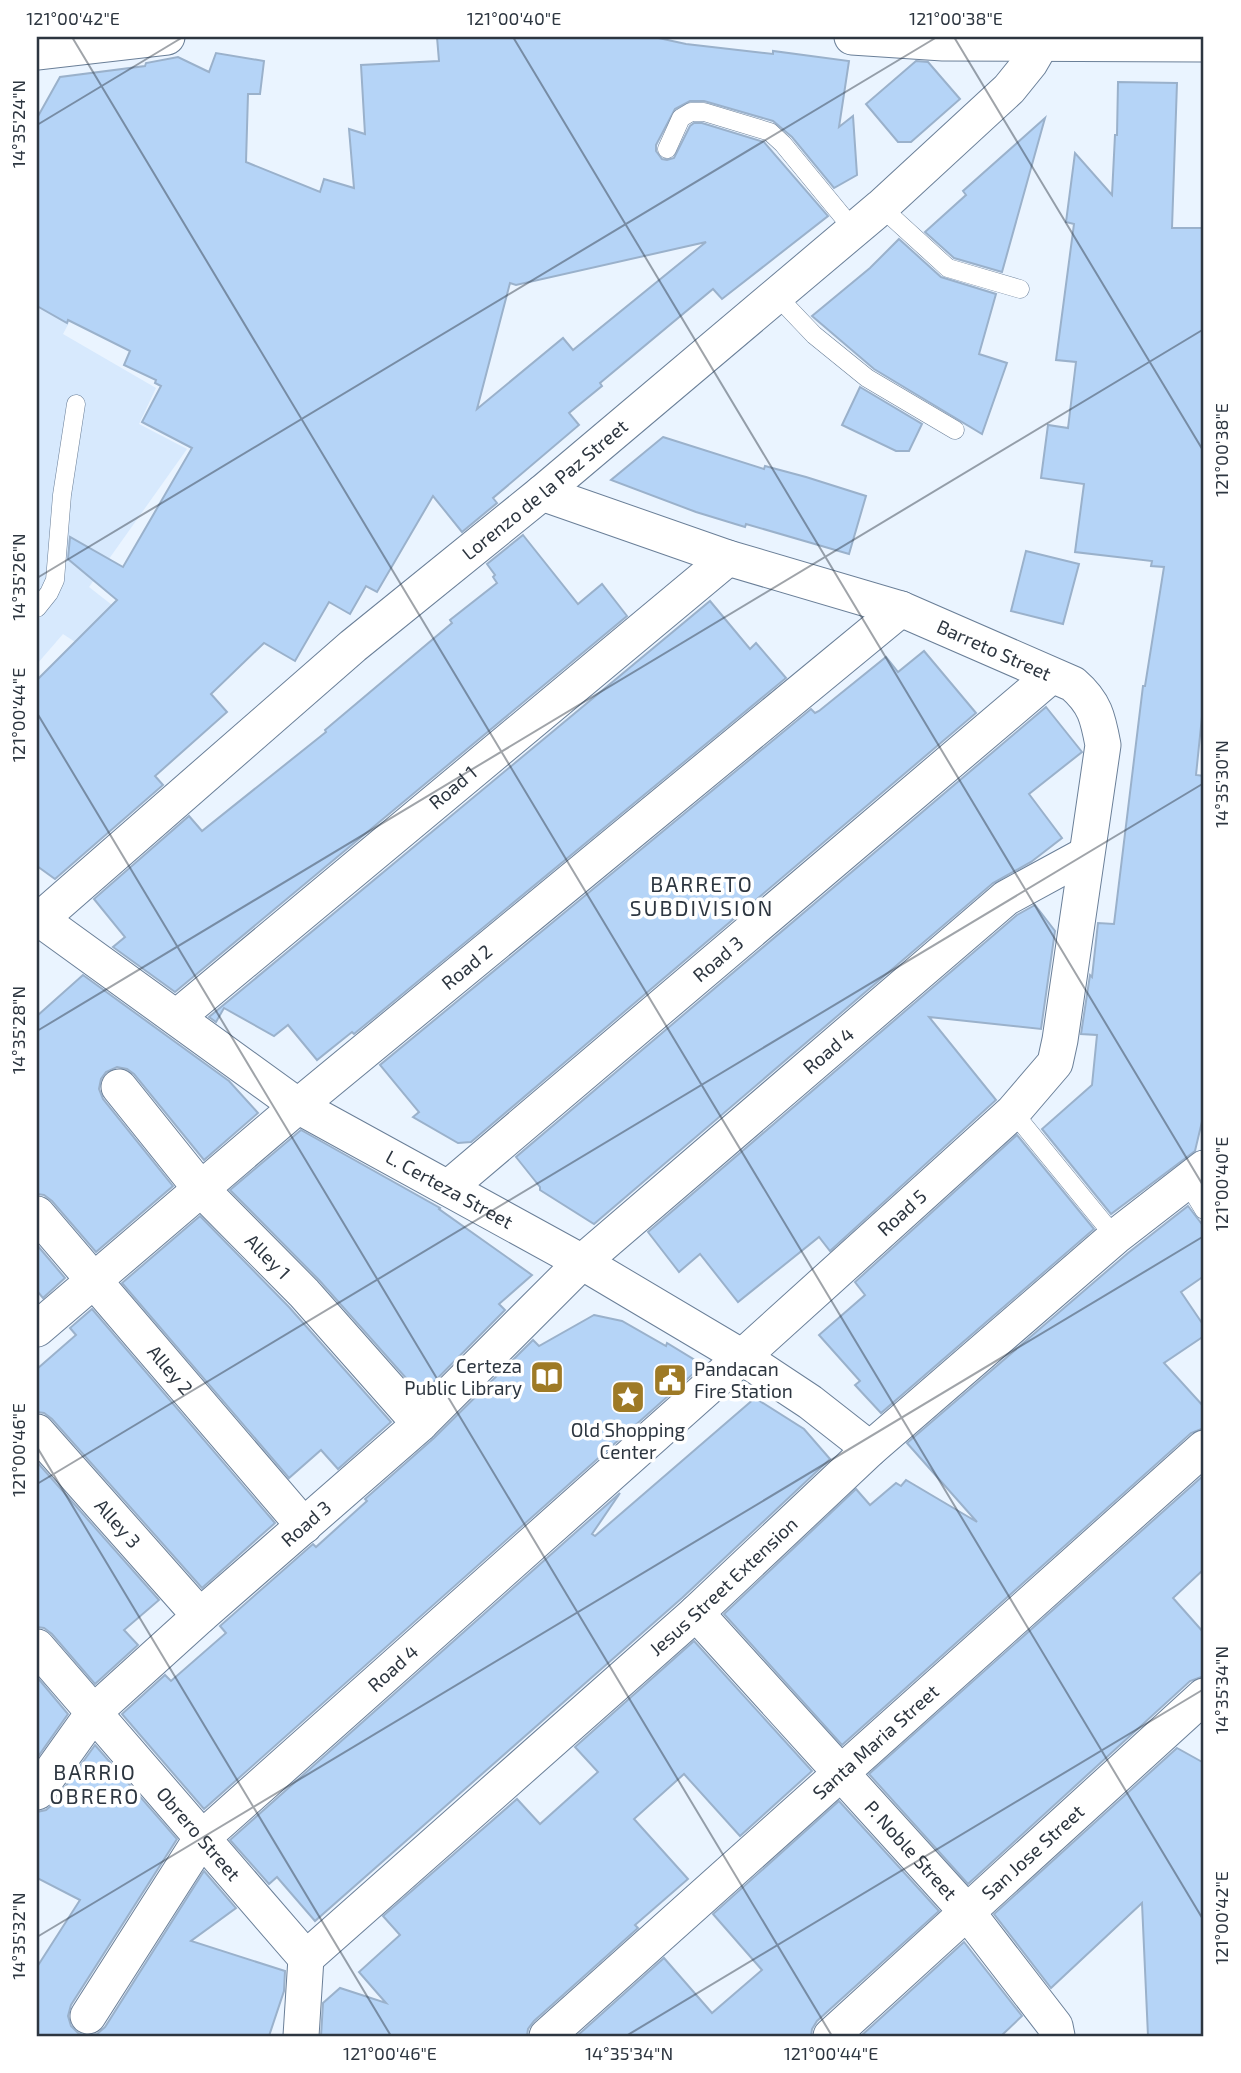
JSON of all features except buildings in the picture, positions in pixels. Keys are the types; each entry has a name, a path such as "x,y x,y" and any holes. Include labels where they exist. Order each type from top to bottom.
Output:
{"street":[{"path":"37,52 167,37"},
{"path":"852,37 1041,44 1204,44"},
{"name":"Lorenzo de la Paz Street","path":"38,919 353,646 542,493 881,206 1009,89 1041,44"},
{"name":"Barreto Street","path":"542,493 728,558 901,609 1073,684 1085,694 1093,705 1103,745 1055,1063"},
{"name":"Road 1","path":"177,1017 728,558"},
{"name":"Road 2","path":"37,1329 91,1280 298,1106 901,609"},
{"name":"Road 3","path":"448,1188 1051,676"},
{"name":"Road 4","path":"582,1262 1006,898 1085,855"},
{"name":"L. Certeza Street","path":"38,919 298,1106 582,1262 742,1357 810,1402 870,1449"},
{"name":"Road 5","path":"742,1357 1013,1112 1055,1063"},
{"name":"Alley 1","path":"119,1087 200,1188 304,1293 420,1424"},
{"name":"Jesus Street Extension","path":"306,1958 696,1613 870,1449 1115,1237 1198,1187"},
{"name":"Alley 2","path":"37,1214 303,1526"},
{"name":"Road 3","path":"37,1792 94,1712 420,1424 582,1262"},
{"name":"Road 4","path":"88,2016 201,1839 742,1357"},
{"name":"Alley 3","path":"37,1432 200,1616"},
{"name":"Santa Maria Street","path":"547,2036 1204,1448"},
{"name":"P. Noble Street","path":"696,1613 967,1912 1055,2026 1057,2036"},
{"name":"Obrero Street","path":"37,1647 306,1958"},
{"name":"San Jose Street","path":"831,2036 1204,1696"},
{"path":"301,2036 306,1958"}],"lane":[{"path":"667,149 681,118 691,112 704,112 770,132 853,229"},
{"path":"881,206 948,268 1020,289"},
{"path":"775,294 814,335 867,378 955,430"},
{"path":"37,608 55,580 62,495 76,404"},
{"path":"1013,1112 1115,1237"}],"shaded area":[{"path":"37,124 145,179 63,334 156,388 139,424 187,449 89,587 140,627 104,661 63,634 37,664"}],"place":[{"name":"Certeza Public Library","path":"547,1377"},
{"name":"Pandacan Fire Station","path":"670,1380"},
{"name":"Old Shopping Center","path":"628,1397"}],"district":[{"name":"BARRETO SUBDIVISION","path":"702,897"},
{"name":"BARRIO OBRERO","path":"95,1785"}]}
